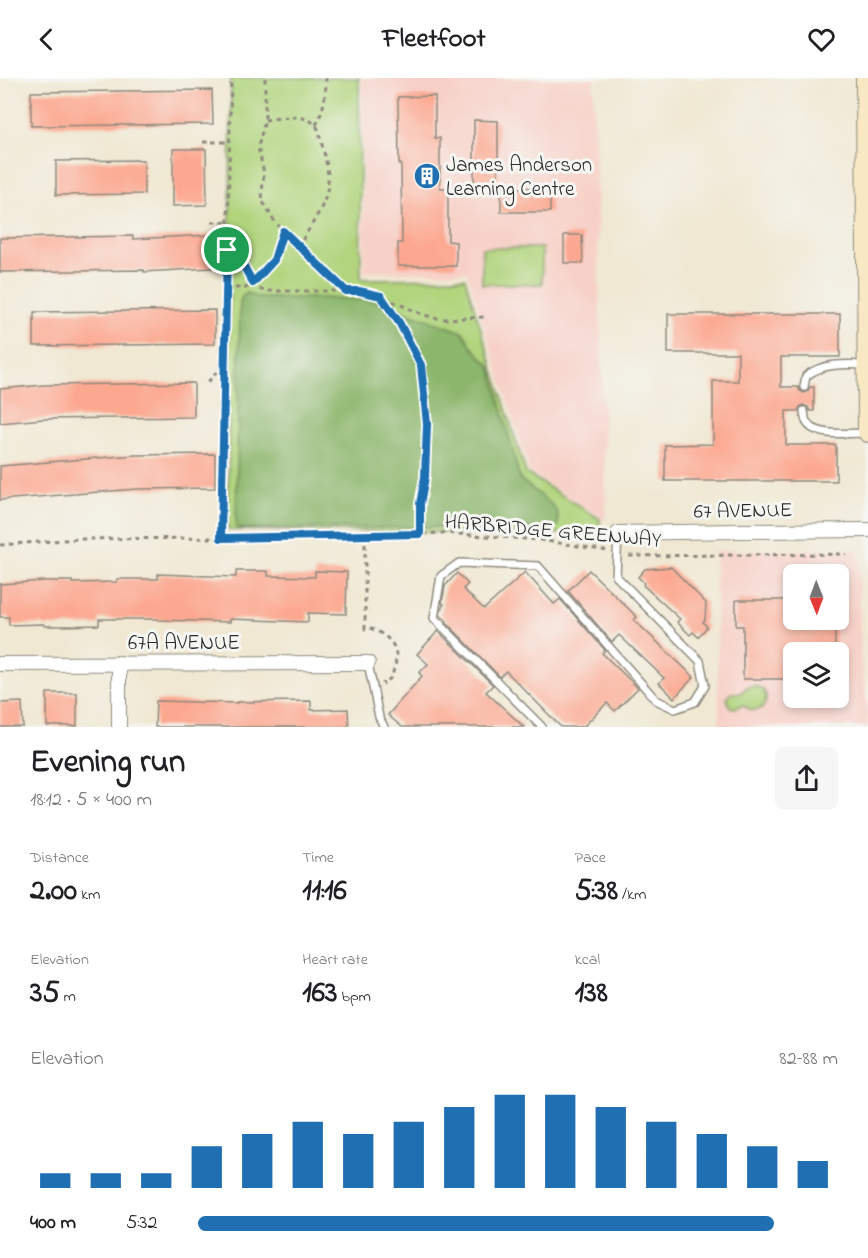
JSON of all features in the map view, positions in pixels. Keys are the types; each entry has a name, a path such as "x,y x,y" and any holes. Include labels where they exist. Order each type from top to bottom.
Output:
{"main road":[{"path":"866,78 868,432"}],"street":[{"name":"67 AVENUE","path":"618,533 868,530"},
{"path":"119,663 119,727"},
{"name":"67A AVENUE","path":"0,664 368,663"}],"lane":[{"path":"804,387 806,376 813,371 834,365 868,365"},
{"path":"804,411 806,421 812,429 822,433 868,432"},
{"path":"542,727 434,618 441,576 459,563 538,566 656,700 675,709 695,702 705,686 700,661 616,576 618,533"},
{"path":"368,663 384,727"}],"path":[{"path":"221,538 231,78"},
{"path":"265,78 265,120 258,147 264,173 261,196 266,209 283,231 346,291"},
{"path":"316,125 324,106 326,78"},
{"path":"265,120 287,118 310,120 316,125 325,156 327,191 325,200 299,246"},
{"path":"203,142 229,142"},
{"path":"213,222 228,222"},
{"path":"226,288 246,288 253,283 274,260 283,231"},
{"path":"227,250 236,252 253,283 258,289 264,291 359,291 381,296 435,318 484,317"},
{"path":"220,295 226,295"},
{"path":"381,296 400,324 421,365 427,424 425,477 420,504 420,534"},
{"path":"208,382 224,363"},
{"name":"HARBRIDGE GREENWAY","path":"0,545 76,539 445,533 541,540 633,557 846,554"},
{"path":"365,535 365,629 370,628 382,633 394,646 397,660 390,679 373,688"}],"shaded area":[{"path":"362,78 593,78 605,520 530,473 467,272 364,272"},
{"path":"858,550 861,659 868,727 719,727 715,551"}],"green space":[{"path":"231,78 359,78 361,279 465,278 526,473 600,519 600,534 228,530"},
{"path":"482,248 542,248 542,284 482,284"},
{"path":"247,293 259,298 372,300 463,332 473,348 491,367 520,479 551,504 558,513 558,525 554,529 453,527 240,529 236,527 240,301"},
{"path":"755,686 762,689 766,695 762,708 751,710 743,705 734,708 729,706 727,699 730,694 741,693 747,687"}],"building":[{"path":"212,90 213,124 31,126 31,92"},
{"name":"James Anderson Learning Centre","path":"435,96 435,138 440,138 440,188 448,188 448,241 456,242 456,266 398,266 398,243 402,243 398,97"},
{"path":"474,120 498,121 498,184 474,185"},
{"path":"173,149 206,149 207,205 173,206"},
{"path":"144,160 144,194 56,195 56,161"},
{"path":"501,188 550,188 550,212 501,212"},
{"path":"210,235 212,268 144,272 144,270 0,272 0,238 133,236 133,239"},
{"path":"564,235 582,235 583,263 564,263"},
{"path":"215,310 215,344 34,346 34,312"},
{"path":"668,314 840,314 840,357 781,357 781,387 798,387 804,393 810,387 814,387 814,411 810,411 803,405 798,411 786,411 786,445 836,445 836,481 665,481 665,445 713,444 713,381 738,381 738,353 668,353"},
{"path":"194,383 194,417 44,419 0,423 0,389 45,385"},
{"path":"215,454 215,488 137,489 0,500 0,466 135,455"},
{"path":"671,567 706,603 703,622 707,627 698,637 693,632 690,635 677,622 680,619 643,585 644,583 638,577 645,569"},
{"path":"589,570 637,617 634,620 694,677 674,698 659,683 664,678 619,635 612,642 568,591"},
{"path":"236,571 268,571 268,576 315,577 315,571 347,572 346,614 308,613 308,622 230,619 230,622 99,619 99,625 62,626 9,625 9,617 0,617 0,584 44,581 117,582 117,579 158,579 158,574 236,577"},
{"path":"525,572 554,604 560,599 605,650 602,653 638,688 615,711 607,703 583,727 561,727 506,671 500,677 440,615 444,604 442,603 445,586 457,573 468,584 463,589 484,609"},
{"path":"736,600 783,600 783,630 835,630 835,642 783,642 783,679 743,679 743,626 736,626"},
{"path":"438,631 493,685 486,692 524,727 402,727 388,715 422,676 419,673 428,664 417,654"},
{"path":"47,693 77,693 77,726 47,726"},
{"path":"156,701 237,703 311,701 311,710 348,709 349,727 155,727"},
{"path":"22,702 23,727 0,727 0,703"}],"place":[{"name":"James Anderson Learning Centre","path":"427,176"}],"route":[{"path":"283,231 346,291 371,292 381,296 400,324 421,365 427,424 425,477 420,504 420,534 221,538 227,250 236,252 253,283 274,260 283,231"}]}
